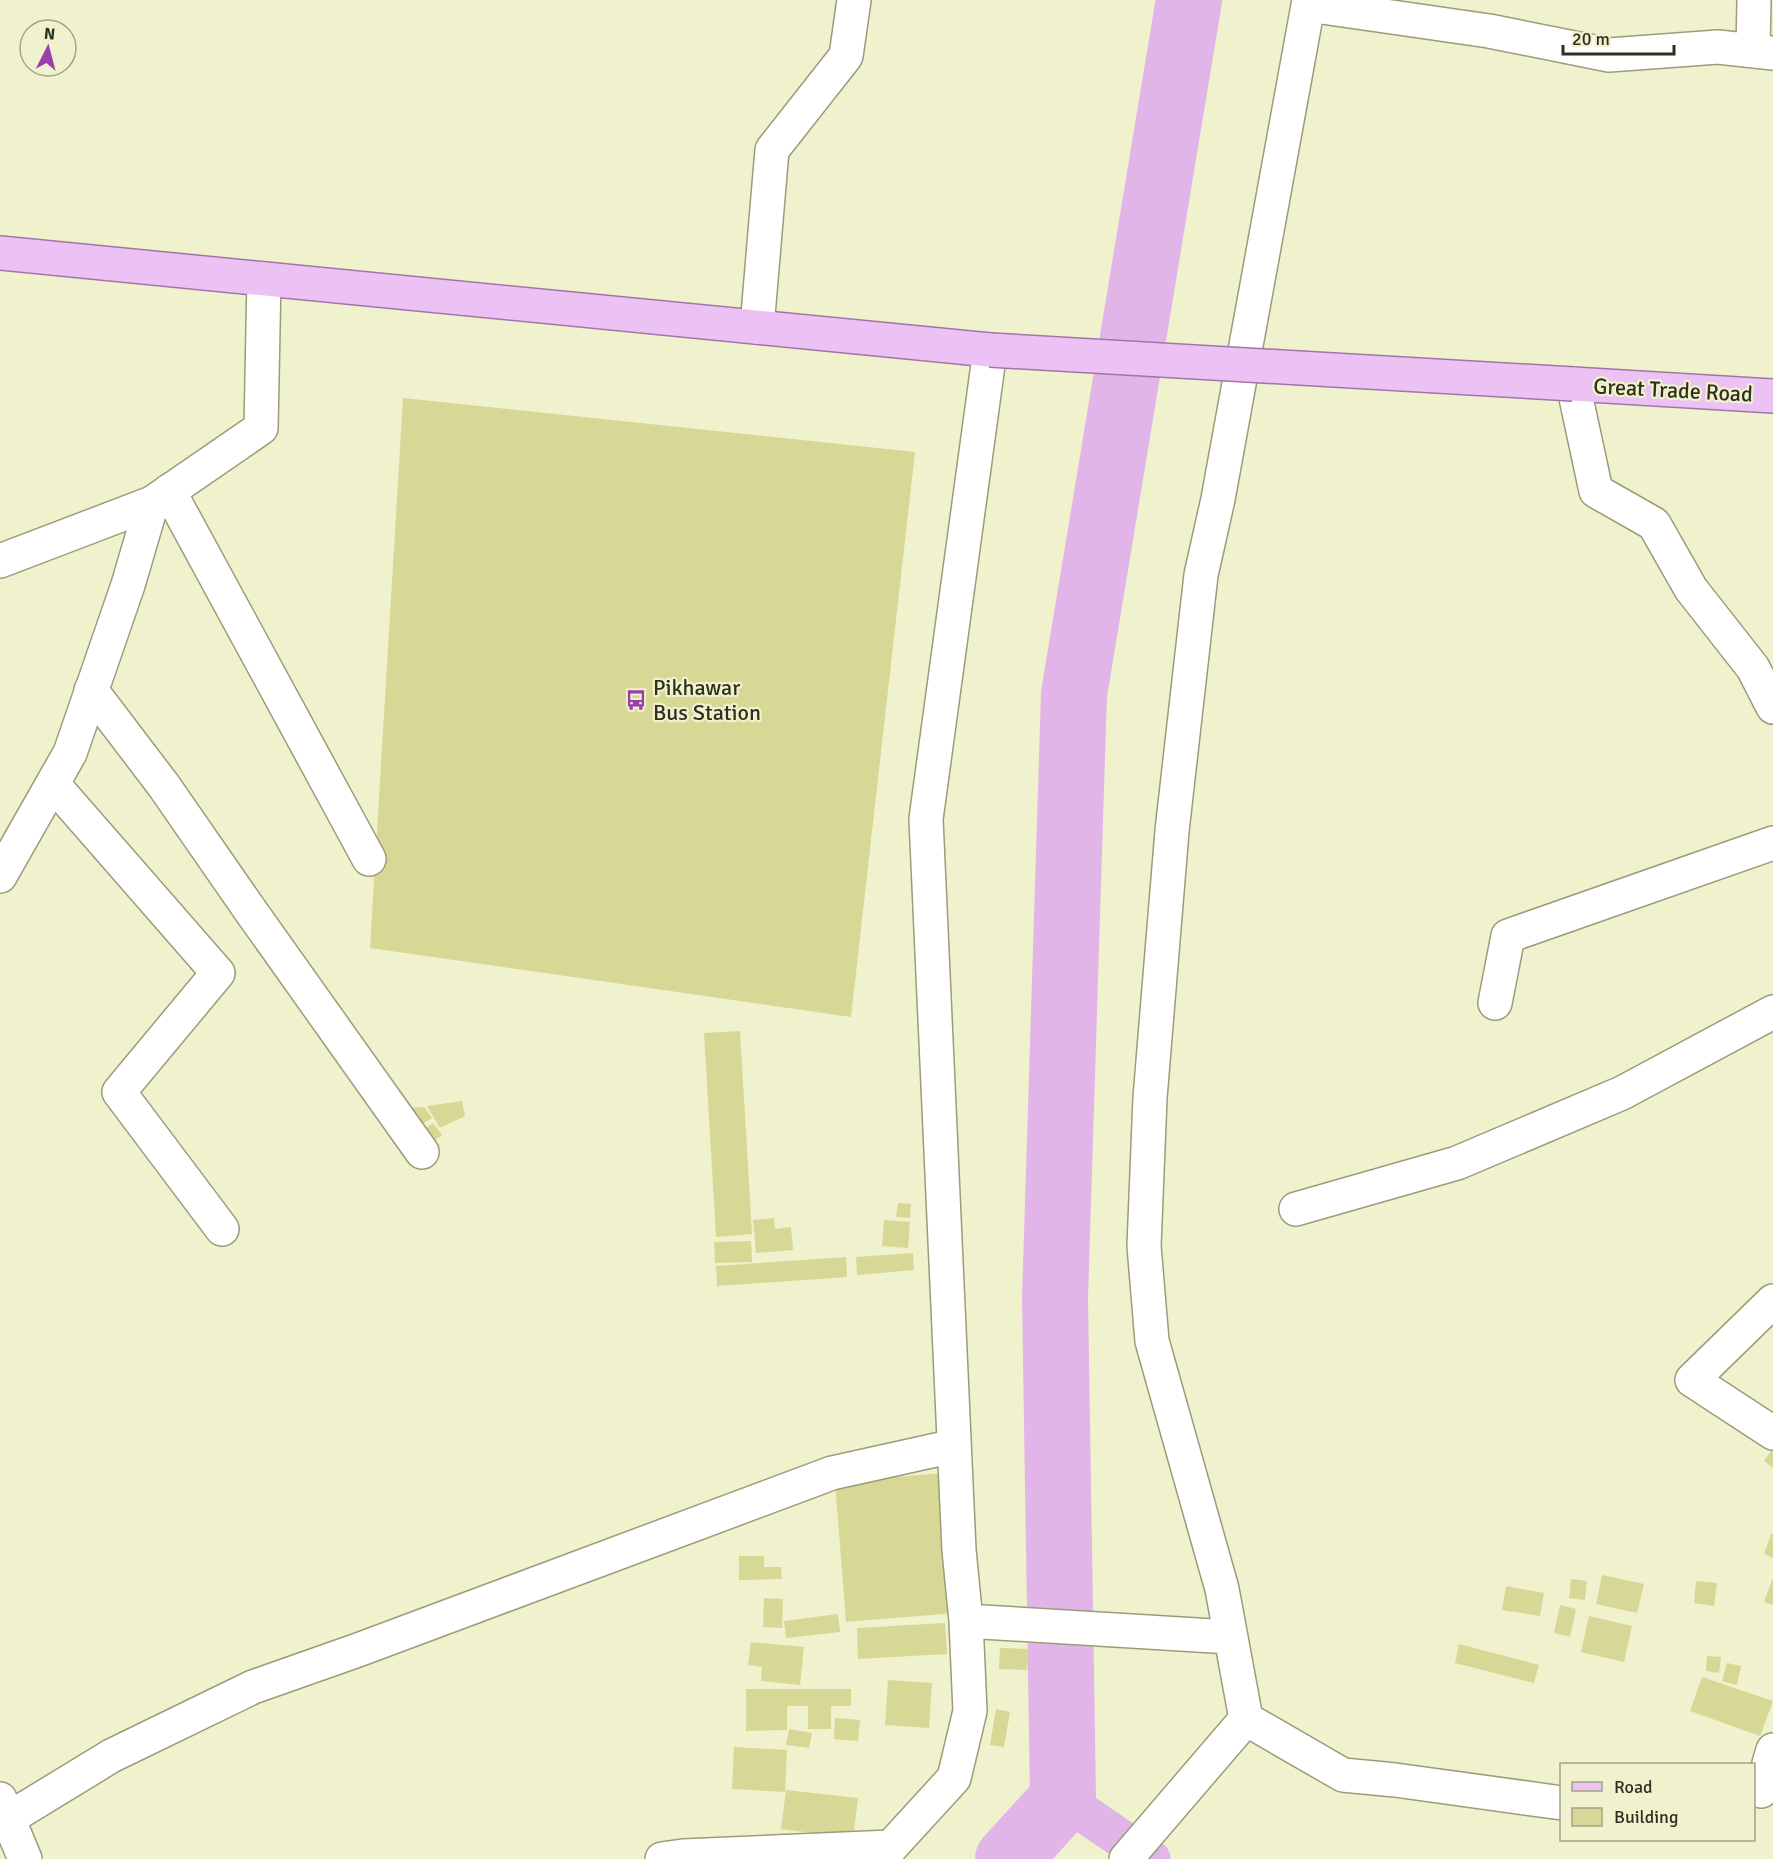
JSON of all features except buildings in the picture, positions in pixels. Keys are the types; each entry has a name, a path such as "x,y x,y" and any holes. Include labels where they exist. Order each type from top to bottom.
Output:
{"main road":[{"name":"Great Trade Road","path":"0,253 990,350 1773,396"}],"street":[{"path":"757,327 772,150 846,56 854,0"},
{"path":"1560,1803 1343,1775 1246,1719 1220,1636 1222,1589 1152,1341 1144,1246 1150,1098 1172,831 1201,574 1220,487 1309,2 1489,31 1609,55 1718,47 1763,51 1754,0"},
{"path":"0,561 160,497 261,428 264,279"},
{"path":"662,1859 683,1856 886,1853 954,1778 970,1711 976,1622 959,1551 926,819 990,350"},
{"path":"1573,384 1596,490 1654,524 1692,589 1753,668 1773,707"},
{"path":"0,876 70,753 160,497"},
{"path":"160,497 369,859"},
{"path":"91,690 164,786 249,910 422,1152"},
{"path":"52,784 218,973 119,1092 222,1229"},
{"path":"1495,1003 1508,936 1773,843"},
{"path":"1296,1209 1457,1163 1622,1093 1773,1011"},
{"path":"1773,1301 1692,1380 1773,1433"},
{"path":"25,1859 4,1809 253,1687 832,1473 954,1446"},
{"path":"976,1622 1220,1636"},
{"path":"1126,1859 1246,1719"},
{"path":"1762,1791 1773,1750"}],"waterway":[{"path":"1008,1859 1063,1799 1055,1297 1074,694 1189,0"},
{"path":"1063,1799 1151,1859"}],"place":[{"name":"Pikhawar Bus Station","path":"636,700"}]}
